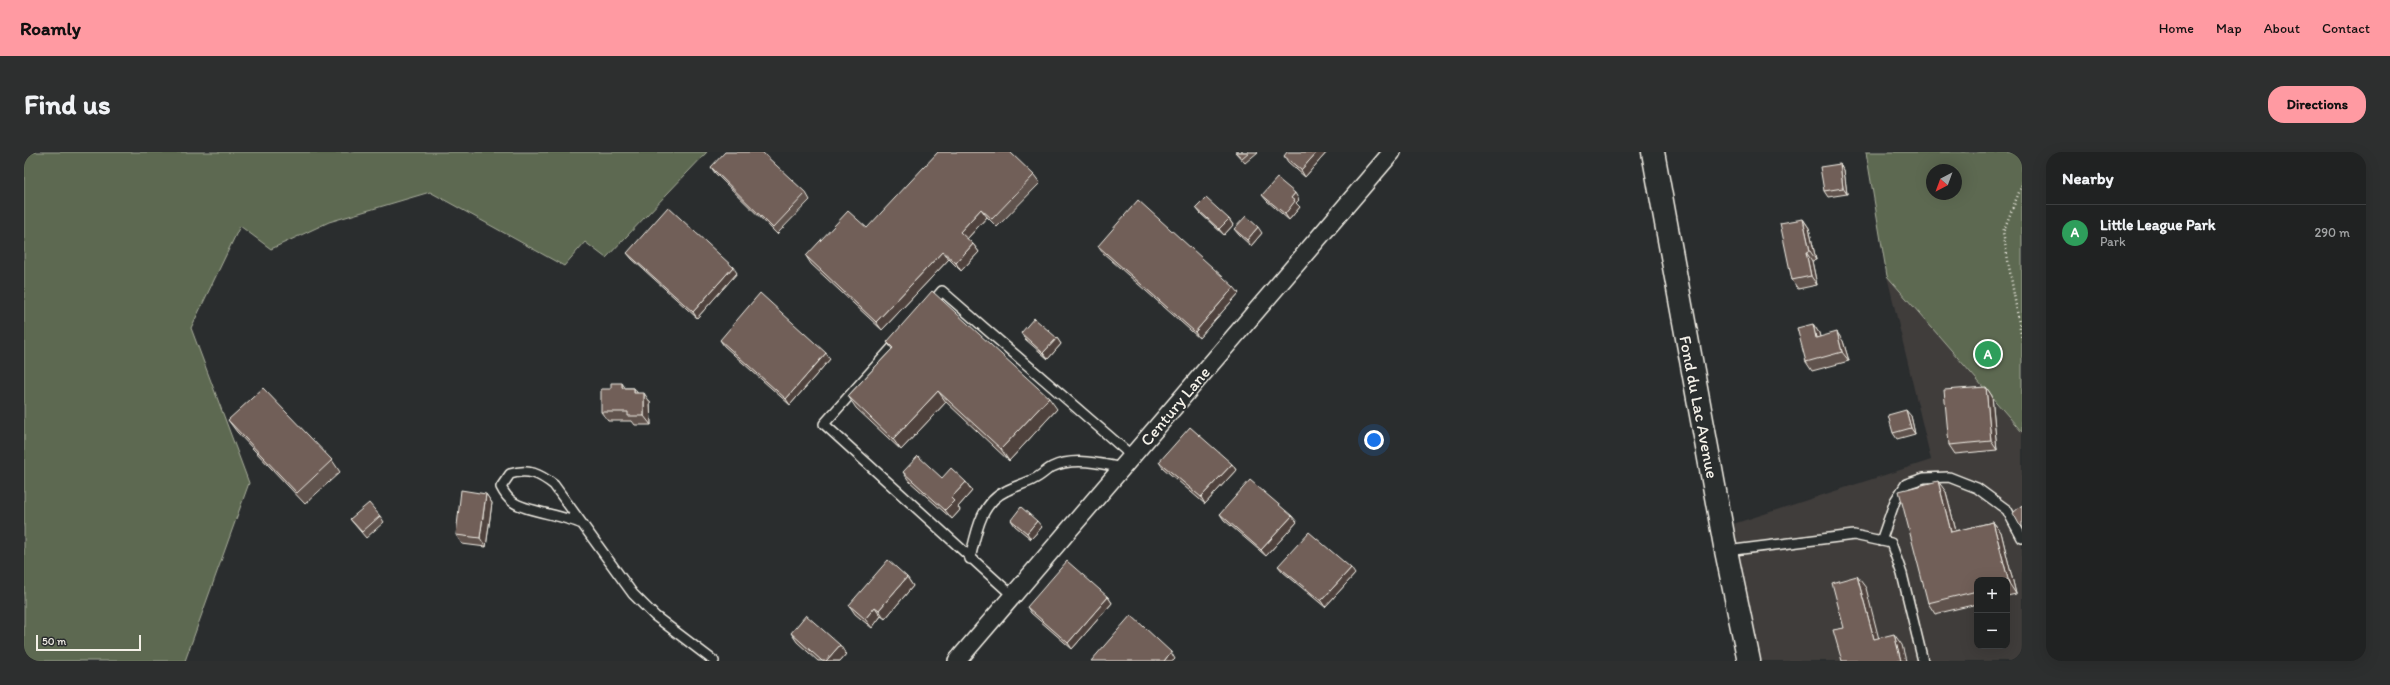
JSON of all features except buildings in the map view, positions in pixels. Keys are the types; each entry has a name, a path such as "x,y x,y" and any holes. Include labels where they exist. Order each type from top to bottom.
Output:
{"main road":[{"name":"Fond du Lac Avenue","path":"1653,152 1726,551 1749,661"}],"street":[{"name":"Century Lane","path":"957,661 1392,152"}],"lane":[{"path":"922,314 942,291 1127,462"},
{"path":"906,332 824,424 970,559 1013,596"},
{"path":"970,559 979,521 991,502 1004,491 1035,479 1053,467 1072,462 1127,462"},
{"path":"582,524 567,517 514,503 505,495 501,487 504,481 510,474 517,471 538,473 554,485 633,594 655,616 714,661"},
{"path":"1881,541 1895,501 1906,484 1924,478 1949,477 1977,488 2007,510 2022,538"},
{"path":"1726,551 1854,535 1891,543 1902,574 1923,661"}],"path":[{"path":"2022,185 2003,232 2022,340"}],"shaded area":[{"path":"1887,276 2022,432 2022,661 1757,661 1733,524 1931,460"}],"green space":[{"path":"24,152 707,152 606,258 585,242 564,266 430,192 329,222 271,249 240,226 191,328 249,483 185,661 24,661"},
{"path":"1866,152 2022,152 2022,432 1887,276"}],"place":[{"name":"Little League Park","path":"1988,354"}]}
